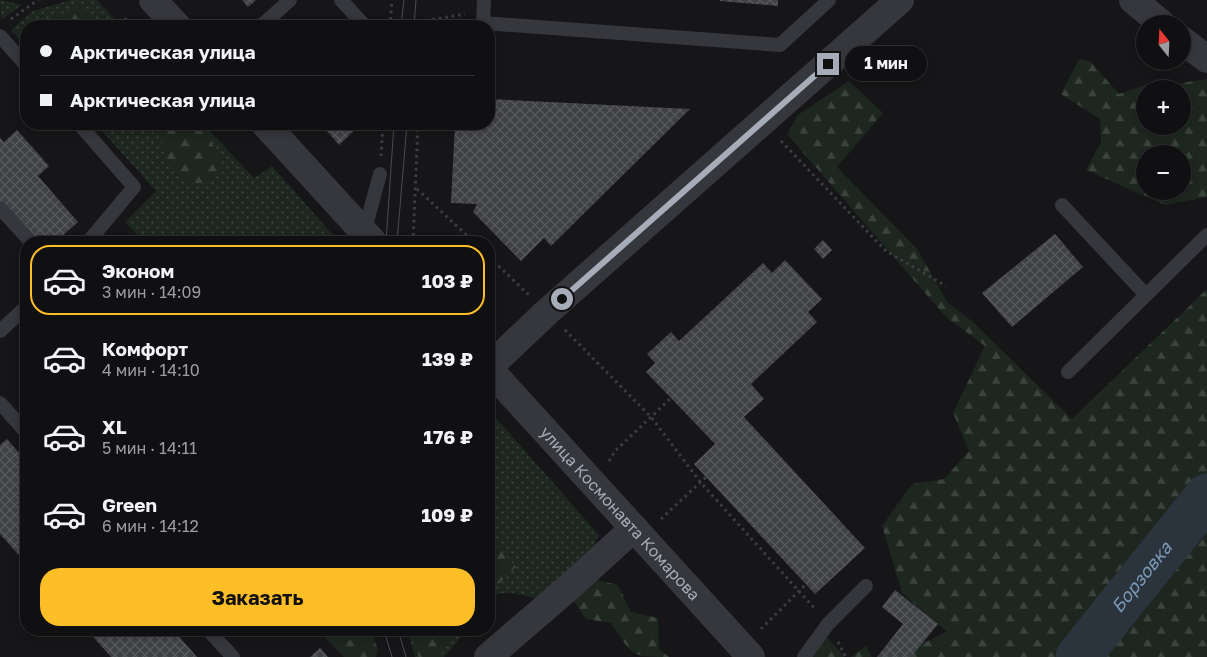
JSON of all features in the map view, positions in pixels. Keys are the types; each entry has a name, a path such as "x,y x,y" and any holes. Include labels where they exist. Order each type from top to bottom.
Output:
{"street":[{"path":"153,0 171,20"},
{"path":"495,362 548,312 900,0"},
{"path":"1133,0 1151,15"},
{"path":"1191,47 1207,59"},
{"path":"270,130 366,236"},
{"name":"улица Космонавта Комарова","path":"495,375 751,657"},
{"path":"488,657 567,590 634,528"}],"lane":[{"path":"268,20 290,0"},
{"path":"341,0 359,20"},
{"path":"495,24 780,45 829,0"},
{"path":"482,20 484,5"},
{"path":"0,36 20,58"},
{"path":"84,130 134,187 93,236"},
{"path":"368,236 380,174"},
{"path":"1062,205 1146,295"},
{"path":"0,208 25,236"},
{"path":"1068,372 1207,235"},
{"path":"0,331 20,313"},
{"path":"0,403 20,425"},
{"path":"804,657 828,624 866,586"},
{"path":"214,636 233,657"}],"path":[{"path":"8,21 38,0"},
{"path":"390,20 392,0"},
{"path":"420,20 484,5"},
{"path":"380,174 384,130"},
{"path":"413,236 418,130"},
{"path":"740,141 781,141 886,251 946,286"},
{"path":"416,188 468,236"},
{"path":"495,263 548,312 651,417 701,483 828,624"},
{"path":"608,462 615,451 671,398"},
{"path":"660,520 706,477"},
{"path":"758,631 806,584"}],"green space":[{"path":"0,0 22,5 1,20"},
{"path":"71,0 97,0 115,20 23,20 33,11"},
{"path":"79,6 96,20 56,20 56,17"},
{"path":"20,22 20,40 11,30"},
{"path":"1079,59 1091,62 1119,94 1136,88 1136,135 1191,135 1191,82 1207,79 1207,197 1165,205 1154,200 1191,200 1191,145 1136,145 1136,192 1086,170 1101,142 1100,119 1061,94"},
{"path":"849,81 883,113 837,167 917,249 948,303 973,322 1072,419 1207,289 1207,657 910,657 913,648 947,632 902,593 882,526 912,484 944,479 969,451 953,413 985,346 946,317 787,134 798,115"},
{"path":"101,130 209,130 254,178 272,166 334,236 138,236 125,222 156,191"},
{"path":"152,130 205,130 224,167 210,183 190,183 170,167 162,141"},
{"path":"495,417 599,535 588,557 535,598 517,594 495,595"},
{"path":"495,544 516,567 495,587"},
{"path":"590,578 618,585 631,612 658,618 659,649 669,657 638,655 628,648 611,623 586,619 570,596"},
{"path":"821,631 845,657 810,657 811,653 807,640"},
{"path":"324,636 373,636 378,649 376,657 344,657"},
{"path":"409,636 462,636 444,657 415,657"},
{"path":"411,636 457,636 438,657 419,657"},
{"path":"866,646 872,657 851,657"}],"building":[{"path":"242,0 256,0 248,7"},
{"path":"778,0 778,6 720,1"},
{"path":"495,99 690,109 551,246 544,238 521,261 473,212 477,204 451,203 455,130 495,130"},
{"path":"17,130 49,166 38,176 78,222 62,236 26,236 0,208 0,138 4,142"},
{"path":"326,130 355,130 339,145"},
{"path":"1055,234 1083,267 1012,327 982,293"},
{"path":"823,240 832,250 823,259 814,249"},
{"path":"785,260 822,299 808,312 817,322 751,384 764,399 744,417 865,548 815,594 694,464 715,444 646,372 655,363 647,354 671,332 679,341 763,263 772,273"},
{"path":"7,439 20,454 20,556 0,534 0,445"},
{"path":"895,590 938,624 911,657 877,657 903,624 882,607"},
{"path":"92,636 178,636 197,657 111,657"},
{"path":"320,648 328,657 310,657"}],"waterway":[{"name":"Борзовка","path":"1078,657 1207,496"}],"tram line":[{"path":"402,20 404,0"},
{"path":"414,20 416,0"},
{"path":"386,236 394,130"},
{"path":"398,236 406,130"},
{"path":"386,636 392,657"},
{"path":"400,636 406,657"}],"route":[{"path":"562,299 828,64"}]}
